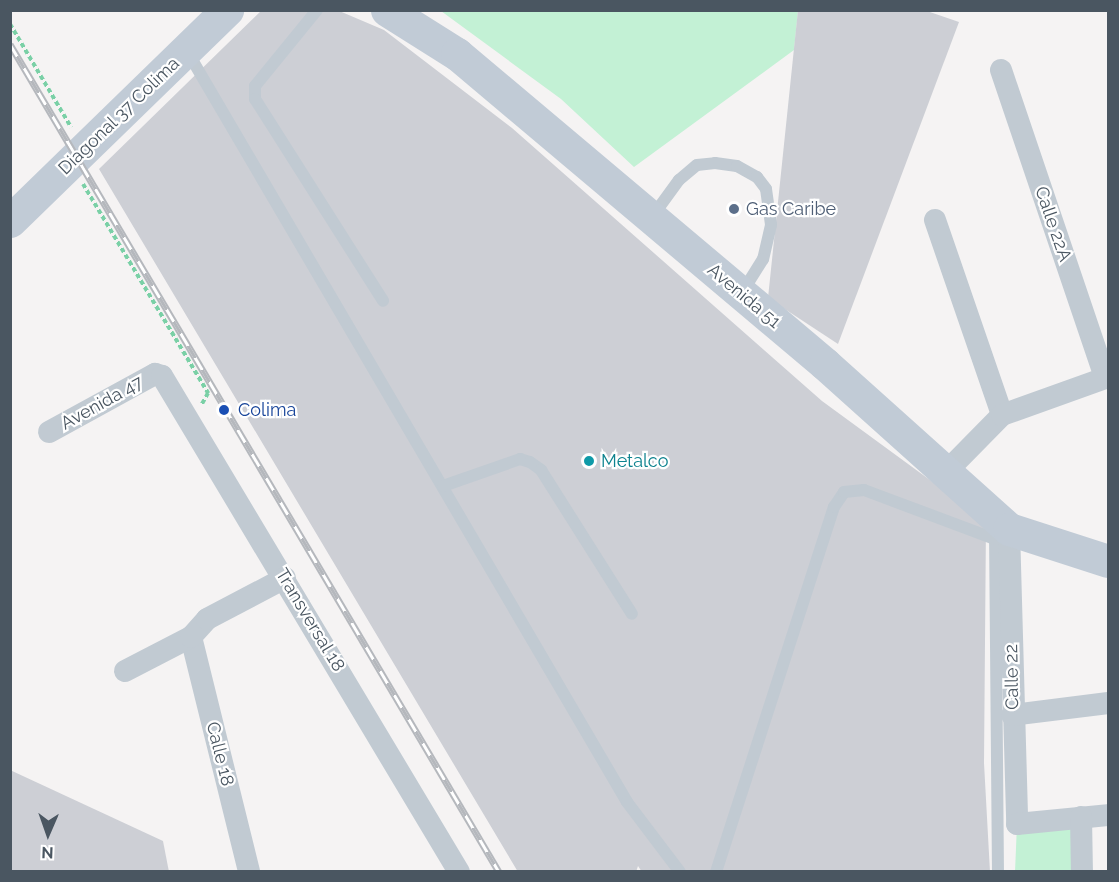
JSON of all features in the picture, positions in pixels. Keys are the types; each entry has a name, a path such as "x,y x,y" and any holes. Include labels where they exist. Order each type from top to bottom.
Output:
{"street":[{"name":"Diagonal 37 Colima","path":"10,221 227,10"},
{"name":"Avenida 51","path":"387,10 457,54 652,217 945,473 999,528 1108,561"},
{"name":"Calle 22A","path":"1001,70 1107,377"},
{"path":"935,220 1002,415"},
{"name":"Transversal 18","path":"155,374 162,376 191,423 459,872"},
{"name":"Avenida 47","path":"49,432 155,374"},
{"path":"945,473 1002,415 1107,377"},
{"name":"Calle 22","path":"999,528 1017,824 1081,817"},
{"path":"125,671 191,637 207,619 285,578"},
{"name":"Calle 18","path":"191,637 249,872"},
{"path":"1012,715 1108,703"},
{"path":"1082,872 1081,817 1108,815"}],"lane":[{"path":"317,10 255,86 255,99 383,301"},
{"path":"187,50 627,802 680,872"},
{"path":"652,217 679,180 697,165 716,162 737,166 757,177 766,189 771,225 763,259 741,294"},
{"path":"443,486 520,459 530,462 541,470 632,614"},
{"path":"716,872 834,507 844,492 864,490 999,528 998,872"}],"path":[{"path":"10,24 79,139 76,157 208,393 191,423"}],"green space":[{"path":"441,11 798,11 794,50 634,167 561,99"},
{"path":"1072,817 1072,871 1015,872 1017,824"}],"building":[{"name":"Metalco","path":"262,10 337,10 384,30 512,128 822,401 986,521 984,763 990,872 642,872 638,866 636,872 518,872 99,169"},
{"path":"798,10 924,10 959,22 838,344 768,298"},
{"path":"10,770 163,841 169,872 10,872"}],"railway":[{"path":"10,44 499,872"}],"place":[{"name":"Gas Caribe","path":"734,209"},
{"name":"Colima","path":"224,410"},
{"name":"Metalco","path":"589,461"}]}
